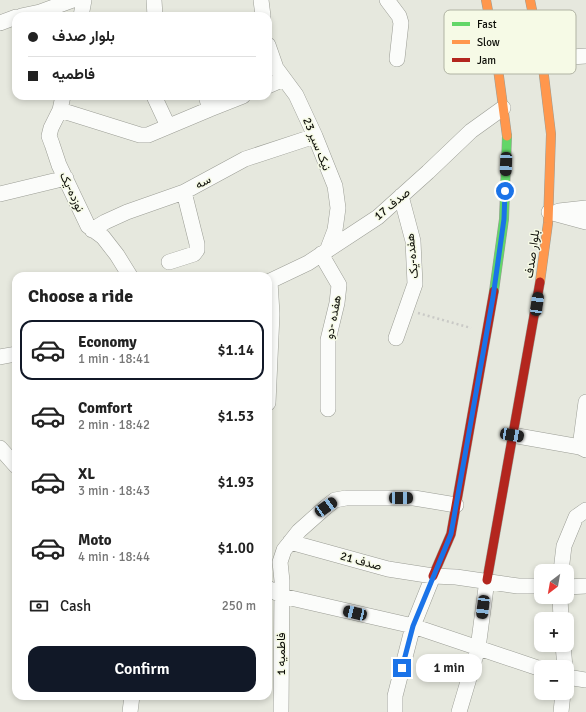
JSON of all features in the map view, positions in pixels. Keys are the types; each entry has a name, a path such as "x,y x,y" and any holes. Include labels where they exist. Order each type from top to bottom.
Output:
{"street":[{"path":"40,12 73,0"},
{"path":"82,12 84,0"},
{"path":"154,0 155,12"},
{"path":"261,0 262,12"},
{"path":"387,0 399,16 401,23 397,59"},
{"path":"486,0 488,10"},
{"name":"بلوار صدف","path":"530,0 532,10"},
{"path":"0,23 12,18"},
{"name":"نیک سیر 23","path":"272,56 276,68 296,95 315,136 334,186 338,208 335,230 324,252"},
{"path":"576,57 586,56"},
{"path":"395,712 395,696 413,626 451,534 487,332 504,219 507,136 499,74"},
{"name":"بلوار صدف","path":"487,580 512,435 537,304 548,223 551,134 544,74"},
{"path":"272,84 284,79"},
{"path":"156,100 168,126"},
{"path":"62,103 140,135 148,135 168,126 208,103 223,100"},
{"name":"نوزده-یک","path":"62,103 50,128 49,136 59,165 88,226 103,237 118,255 128,272"},
{"name":"صدف 17","path":"272,281 308,263 378,216 471,131 503,108"},
{"name":"سه","path":"92,230 127,212 184,192 245,159 315,136"},
{"path":"0,194 66,178"},
{"path":"169,262 194,254 197,250 197,244 184,192"},
{"name":"هفده-یک","path":"396,338 415,284 413,241 401,196"},
{"path":"548,212 586,208"},
{"path":"548,212 586,222"},
{"name":"هفده -دو","path":"324,252 339,285 337,303 328,340 328,409"},
{"path":"0,357 12,355"},
{"path":"512,435 583,448 586,402"},
{"path":"0,448 12,462"},
{"name":"فاطمیه 1","path":"281,712 282,596 280,562 284,550 299,531 335,500 346,498 414,498 456,505"},
{"path":"562,564 564,546 576,517 586,510"},
{"name":"صدف 21","path":"290,542 388,569 433,576 487,580 518,586 534,586"},
{"path":"459,712 478,648 487,580"},
{"path":"574,587 586,586"},
{"path":"272,590 282,596 413,626 534,667"},
{"path":"574,678 586,680"},
{"path":"130,712 132,700"},
{"path":"561,712 563,700"}],"path":[{"path":"406,310 487,332"}],"traffic: fast":[{"path":"494,291 504,219 507,136"}],"traffic: slow":[{"path":"486,0 488,10"},
{"path":"530,0 532,10"},
{"path":"499,74 507,136"},
{"path":"540,282 548,223 551,134 544,74"}],"traffic: jam":[{"path":"487,580 540,282"},
{"path":"433,576 451,534 494,291"}],"route":[{"path":"402,668 413,626 451,534 493,297 504,219 505,191"}]}
